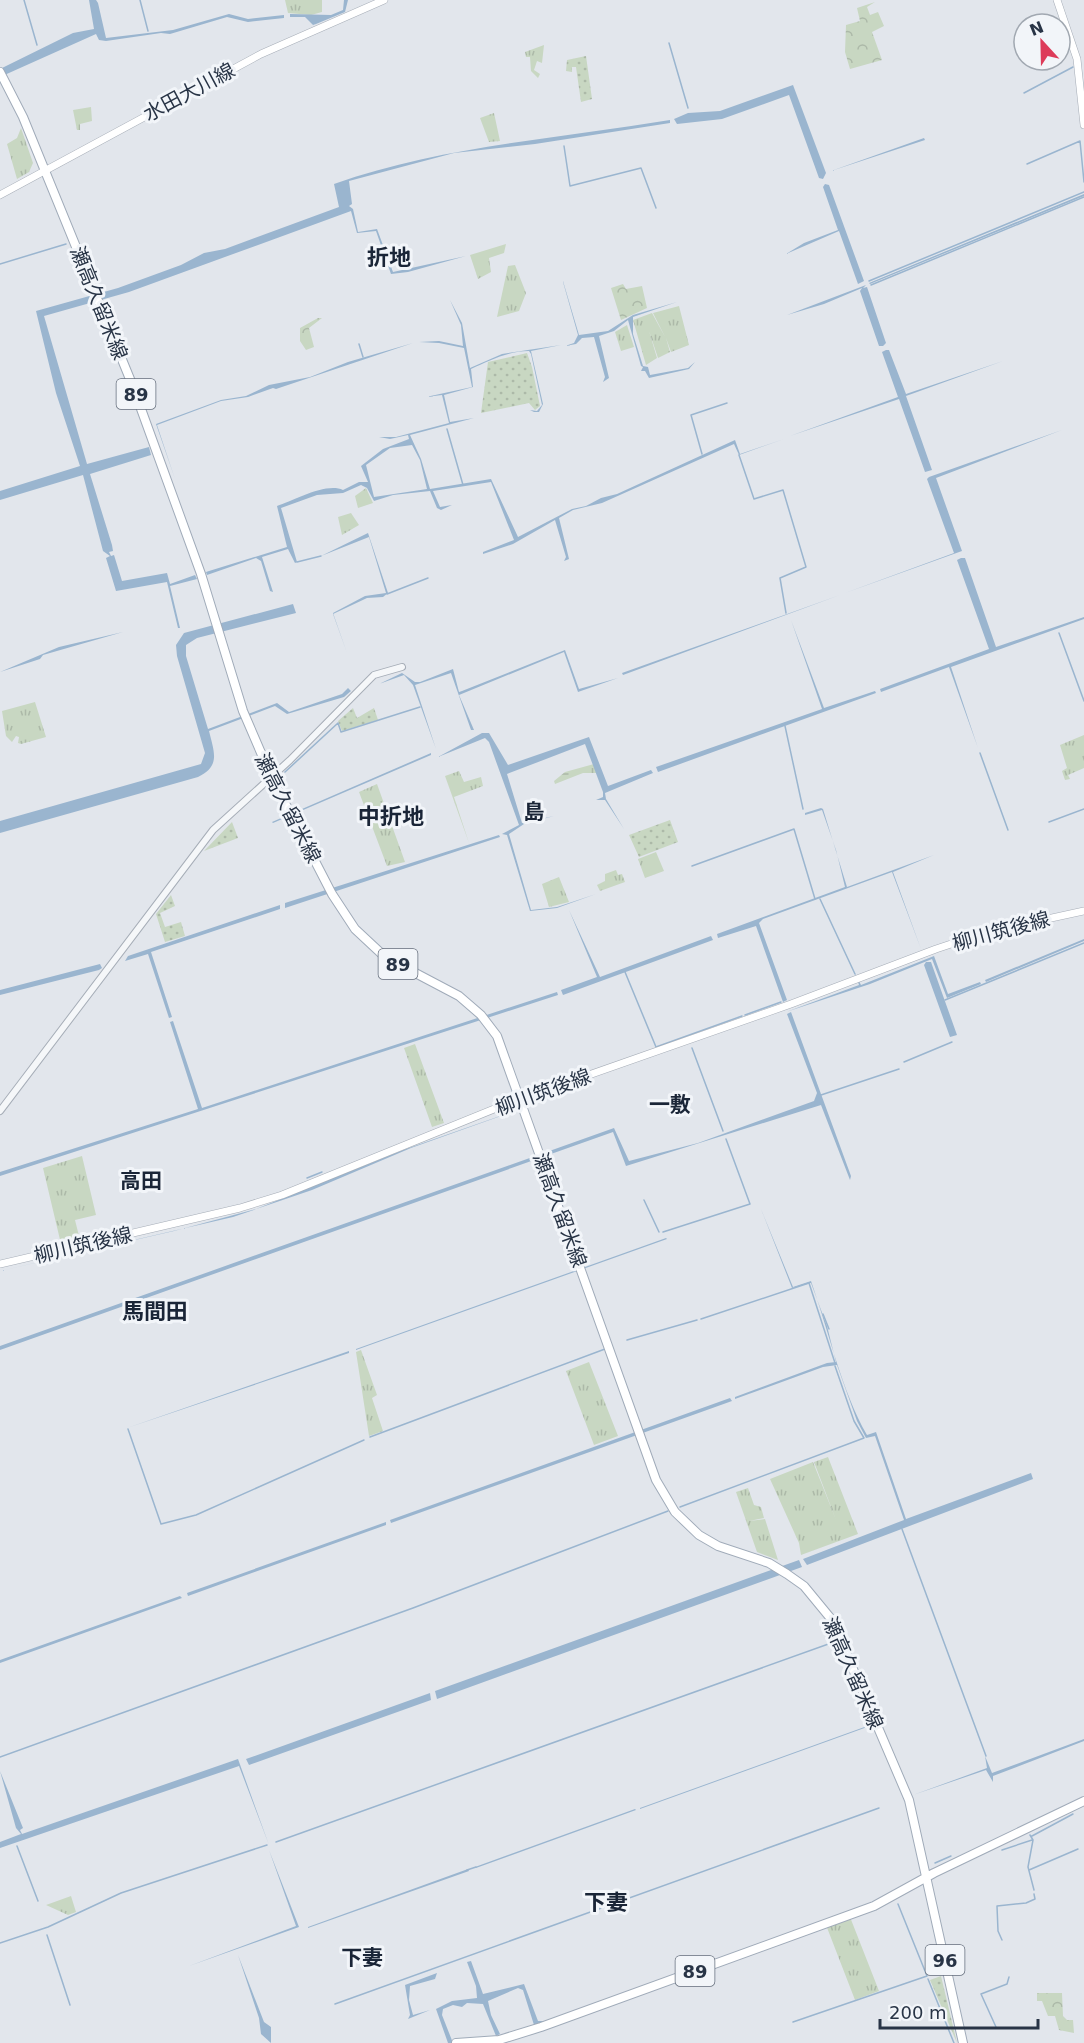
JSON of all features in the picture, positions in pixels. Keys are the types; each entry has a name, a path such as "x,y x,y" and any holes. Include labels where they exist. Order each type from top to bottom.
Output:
{"main road":[{"name":"水田大川線","path":"0,195 261,54 384,0"},
{"path":"1056,0 1077,59 1084,125"},
{"name":"瀬高久留米線","path":"2,75 45,171 132,384 197,563 243,711 270,776 330,891 355,928 385,957 459,996 484,1018 503,1049 662,1494 684,1523 718,1546 776,1567 804,1586 820,1603 837,1631 909,1800 926,1878"},
{"name":"柳川筑後線","path":"0,1264 240,1208 977,935 1084,911"},
{"name":"89","path":"456,2043 499,2040 541,2028 874,1906 1084,1801"},
{"name":"96","path":"926,1878 963,2043"}],"street":[{"path":"0,1112 207,838 374,675 402,667"}],"green space":[{"path":"285,0 322,0 322,12 311,15 288,13"},
{"path":"875,2 867,7 870,15 878,12 884,26 872,32 882,60 850,69 845,52 846,25 860,21 857,8"},
{"path":"544,45 542,63 537,61 534,70 540,74 538,78 531,71 530,57 526,57 525,52"},
{"path":"586,56 592,99 581,102 576,67 572,67 572,72 566,71 567,60"},
{"path":"91,107 92,121 80,124 80,130 77,130 73,110"},
{"path":"494,113 500,141 489,142 480,118"},
{"path":"21,128 33,163 29,172 17,179 7,144 17,138"},
{"path":"506,244 504,253 489,258 491,272 478,279 470,255"},
{"path":"515,265 526,293 519,311 497,317 508,266"},
{"path":"623,284 626,289 642,286 647,308 621,320 611,288"},
{"path":"679,306 689,345 671,352 666,338 670,352 658,358 649,331 657,358 646,365 633,320 652,313 665,337 653,313"},
{"path":"322,318 309,328 314,347 306,350 300,341 300,328"},
{"path":"627,325 634,347 621,351 615,332"},
{"path":"527,353 540,406 535,410 529,403 481,413 488,362"},
{"path":"366,488 373,503 358,508 355,496"},
{"path":"351,513 359,525 342,535 338,517"},
{"path":"35,702 46,737 21,744 18,743 19,737 16,736 12,742 6,736 2,711"},
{"path":"353,708 357,718 374,708 378,720 342,731 338,721"},
{"path":"1084,735 1084,768 1068,775 1070,779 1065,780 1062,771 1067,768 1060,745"},
{"path":"594,764 597,773 583,773 555,784 554,781 565,772"},
{"path":"459,771 464,782 481,777 483,786 454,797 469,843 445,776"},
{"path":"377,784 405,862 387,866 359,792"},
{"path":"670,820 678,842 639,857 629,835"},
{"path":"232,822 238,838 204,851"},
{"path":"656,852 664,871 645,878 638,859"},
{"path":"616,870 618,875 622,874 625,882 600,891 597,885 605,881 605,874"},
{"path":"559,877 569,902 549,907 542,884"},
{"path":"171,895 175,906 160,913 165,927 181,922 185,936 165,942 156,914"},
{"path":"415,1044 444,1123 432,1127 404,1048"},
{"path":"82,1156 96,1215 75,1220 80,1240 61,1244 43,1168"},
{"path":"361,1350 377,1395 372,1398 383,1431 369,1436 356,1352"},
{"path":"589,1362 618,1436 594,1445 566,1371"},
{"path":"828,1457 858,1534 801,1555 799,1543 770,1479 813,1462 836,1520 814,1462"},
{"path":"748,1488 754,1505 761,1507 764,1518 749,1521 765,1519 778,1560 757,1552 736,1492"},
{"path":"71,1896 76,1912 68,1915 46,1905"},
{"path":"850,1917 879,1991 855,2000 826,1925"},
{"path":"941,1976 957,2043 930,1980"},
{"path":"1037,1993 1062,1993 1063,2016 1067,2020 1073,2020 1074,2033 1059,2030 1055,2016 1048,2016 1042,2001 1037,2001"}],"water":[{"path":"89,0 96,0 98,3 106,38 173,30 229,14 248,19 284,15 284,18 248,22 227,17 170,34 161,33 106,41 99,40 96,34 0,77 0,69 73,33 94,29"},
{"path":"344,0 348,0 345,12 313,25 305,17 290,17 290,14 331,15 343,10"},
{"path":"793,85 826,173 823,179 819,178 789,95 722,119 677,124 674,119 688,113 720,111"},
{"path":"670,120 670,123 535,144 454,153 349,181 352,204 349,206 353,209 358,232 377,229 393,272 466,256 408,272 391,274 376,231 357,233 351,211 129,292 44,316 87,464 149,447 151,455 90,474 112,545 113,551 109,552 111,556 114,555 122,581 167,573 170,584 195,575 197,579 170,586 180,628 178,628 167,582 116,591 106,558 110,556 103,551 83,475 0,500 0,491 80,466 56,393 36,311 118,288 181,265 204,253 225,249 339,207 334,184 375,171 458,152"},
{"path":"924,138 925,140 831,171"},
{"path":"825,184 829,185 864,281 858,284 839,231 786,254 804,243 838,230 823,187"},
{"path":"1084,194 1084,196 869,283"},
{"path":"563,281 579,335 608,331 633,315 677,302 633,317 633,334 643,366 648,367 650,375 688,368 695,362 689,369 649,378 645,371 641,371 643,367 628,320 614,331 599,336 609,378 603,382 605,377 594,337 582,338 576,344 565,346 574,343 578,335"},
{"path":"866,285 863,288 867,287 886,343 883,346 879,346 860,291 862,288 824,304 787,315"},
{"path":"450,300 462,323 470,368 502,354 561,345 531,351 543,404 539,412 530,410 537,411 542,405 531,354 529,351 514,353 471,369 473,387 444,395 450,422 474,418 410,435 421,459 430,489 491,479 518,537 572,509 617,494 735,440 740,454 784,439 739,455 734,444 602,503 573,510 559,518 569,559 564,561 566,557 555,520 513,544 483,554 483,552 514,540 491,482 433,491 440,507 452,505 441,510 437,508 430,491 393,495 374,501 367,488 361,485 343,493 317,495 281,508 297,562 295,563 288,549 262,557 273,592 270,591 261,561 256,558 207,575 206,572 287,547 277,506 319,490 336,488 343,490 359,482 368,482 361,466 383,449 409,439 408,435 390,439 379,437 396,437 449,423 442,395 426,397 472,387 464,348 419,342 439,341 463,346 461,325","holes":["412,445 420,460 427,489 374,497 366,465 390,448"]},
{"path":"413,343 276,389 248,397 221,401 157,425 175,479 156,424 221,400 246,396 269,385 310,377 348,362"},
{"path":"889,350 906,394 1003,361 906,396 932,470 925,472 899,399 790,436 898,397 882,352"},
{"path":"1062,430 936,478 962,551 845,593 954,553 927,479 929,477"},
{"path":"368,533 388,593 383,597 367,598 333,614 365,596 386,593 369,537 321,556"},
{"path":"965,558 996,647 1084,617 1084,619 951,667 978,748 949,667 881,692 880,689 989,649 957,560"},
{"path":"840,595 623,675 622,673"},
{"path":"293,604 296,613 197,638 186,645 186,656 208,729 277,703 289,712 342,694 348,688 351,691 344,697 287,714 275,706 209,731 214,752 213,763 205,773 198,777 0,833 0,821 201,764 205,753 177,656 176,645 184,633"},
{"path":"791,620 824,708 875,691 876,693 658,772 656,767 822,709"},
{"path":"123,632 43,655 40,659 0,672 59,647"},
{"path":"565,650 579,689 618,678 578,692 564,652 459,695 474,730 471,730 451,673 415,685 436,749 413,685 404,675 379,684 402,673 415,682 420,682 453,669 459,692"},
{"path":"482,733 489,733 508,765 589,737 608,786 651,770 653,773 605,793 606,799 624,829 605,800 596,800 603,797 603,792 585,744 507,774 522,823 554,816 524,824 509,834 531,910 557,907 596,894 557,908 530,911 507,835 502,834 519,825 489,742 485,738 438,757"},
{"path":"431,753 431,755 272,822"},
{"path":"823,809 833,841 822,810 805,815 805,813"},
{"path":"499,835 500,837 285,908 285,903"},
{"path":"934,855 893,872 921,949 892,872 763,919 759,923 787,1000 783,1002 756,926 718,938 717,934 845,887 837,856 847,887"},
{"path":"280,905 280,909 151,952 172,1017 169,1018 148,954 125,961 128,956"},
{"path":"569,910 600,977 711,936 713,940 563,995 561,990 597,977"},
{"path":"1084,939 1084,941 986,982 985,980"},
{"path":"934,956 948,994 980,982 981,984 947,998 932,959 870,984 786,1012 859,985 855,973 861,985"},
{"path":"926,962 931,962 957,1035 950,1037 924,965"},
{"path":"100,964 102,968 99,970 0,995 0,990"},
{"path":"557,992 558,995 0,1176 0,1172 198,1109 170,1022 173,1021 202,1108"},
{"path":"791,1012 851,1176 850,1180 821,1105 626,1166 613,1132 0,1350 0,1346 614,1128 629,1161 698,1143 814,1101 817,1093 787,1014"},
{"path":"537,1103 411,1148 312,1190 233,1217 183,1229 256,1209 403,1150"},
{"path":"761,1209 793,1287 811,1281 818,1301 811,1283 792,1288"},
{"path":"667,1239 356,1350 356,1349"},
{"path":"818,1301 827,1326 833,1352 823,1319"},
{"path":"349,1351 349,1353 127,1428"},
{"path":"833,1352 850,1400 867,1435 876,1432 906,1519 1031,1473 1033,1479 807,1565 803,1559 904,1520 875,1436 866,1438 857,1421 837,1365 823,1367 735,1399 735,1397 827,1363 836,1362"},
{"path":"730,1398 732,1401 391,1523 390,1520"},
{"path":"386,1522 386,1525 188,1596 187,1593"},
{"path":"799,1560 802,1567 437,1699 435,1691"},
{"path":"180,1596 182,1598 0,1663 0,1660"},
{"path":"430,1693 431,1700 249,1765 246,1759"},
{"path":"870,1726 640,1809 640,1808"},
{"path":"1084,1739 1084,1741 993,1776 993,1782 986,1770 913,1795 987,1768 985,1756 992,1773"},
{"path":"238,1759 269,1845 239,1766 0,1848 0,1842 21,1834 16,1828 0,1771 23,1828 20,1830 22,1834"},
{"path":"635,1809 636,1810 475,1867"},
{"path":"269,1850 299,1927 189,1966 296,1926"},
{"path":"468,1869 469,1871 308,1928 308,1927"},
{"path":"238,1955 264,2022 271,2027 271,2043 261,2034 259,2018"},
{"path":"471,1961 483,1994 524,1984 538,2021 545,2021 534,2025 523,1990 518,1988 488,2001 491,2015 500,2034 496,2036 483,2004 467,2003 462,2007 453,2005 443,2009 442,2015 453,2043 448,2043 436,2009 452,2001 477,1998 476,1986 467,1962"},
{"path":"437,1973 435,1979 410,1986 409,2000 413,2015 430,2010 408,2019 410,2015 405,1985"}],"waterway":[{"path":"24,0 37,45"},
{"path":"140,0 148,31"},
{"path":"669,43 688,108"},
{"path":"1024,93 1073,67"},
{"path":"1027,164 1080,141 1084,182"},
{"path":"564,146 570,186 641,168 656,208"},
{"path":"869,281 1084,192"},
{"path":"871,285 1084,197"},
{"path":"0,264 66,244"},
{"path":"359,344 363,357"},
{"path":"702,454 691,415 727,403"},
{"path":"447,429 463,485"},
{"path":"739,455 754,499 783,490 806,567 780,578 786,613"},
{"path":"297,562 321,556"},
{"path":"387,594 428,578"},
{"path":"1059,633 1084,701"},
{"path":"285,772 338,723 341,732 420,707"},
{"path":"785,726 803,809"},
{"path":"980,753 1008,830"},
{"path":"1049,822 1084,809"},
{"path":"692,866 794,829 815,899"},
{"path":"820,899 855,974"},
{"path":"945,1000 1084,943"},
{"path":"625,972 656,1047 742,1016"},
{"path":"745,1015 781,1002"},
{"path":"904,1062 952,1042"},
{"path":"692,1048 723,1131"},
{"path":"821,1095 899,1069"},
{"path":"663,1232 750,1204 726,1139"},
{"path":"307,1178 322,1172"},
{"path":"644,1200 659,1232"},
{"path":"701,1319 809,1283 835,1363"},
{"path":"823,1314 829,1329"},
{"path":"627,1340 697,1320"},
{"path":"370,1437 605,1349"},
{"path":"680,1507 864,1438 854,1421 835,1366"},
{"path":"128,1429 161,1524 196,1515 364,1440"},
{"path":"0,1757 413,1608 668,1511"},
{"path":"902,1529 986,1756"},
{"path":"276,1842 834,1642"},
{"path":"335,2004 879,1808"},
{"path":"1032,1836 1073,1814"},
{"path":"1030,1835 1033,1840 1028,1867 1034,1890"},
{"path":"1002,1850 1032,1840"},
{"path":"0,1943 48,1927 121,1893 267,1845"},
{"path":"17,1846 38,1901"},
{"path":"1029,1870 1078,1849"},
{"path":"935,1863 951,1856"},
{"path":"467,1870 476,1867"},
{"path":"1002,1940 998,1931 997,1906 1026,1903 1035,1899 1034,1894"},
{"path":"793,2022 927,1976 898,1904"},
{"path":"47,1935 70,2005"},
{"path":"996,2027 981,1994 1007,1984 1009,1977"},
{"path":"928,1979 954,2043"}],"district":[{"name":"折地","path":"389,257"},
{"name":"島","path":"534,812"},
{"name":"中折地","path":"391,816"},
{"name":"一敷","path":"670,1105"},
{"name":"高田","path":"141,1181"},
{"name":"馬間田","path":"155,1311"},
{"name":"下妻","path":"606,1902"},
{"name":"下妻","path":"362,1958"}]}
